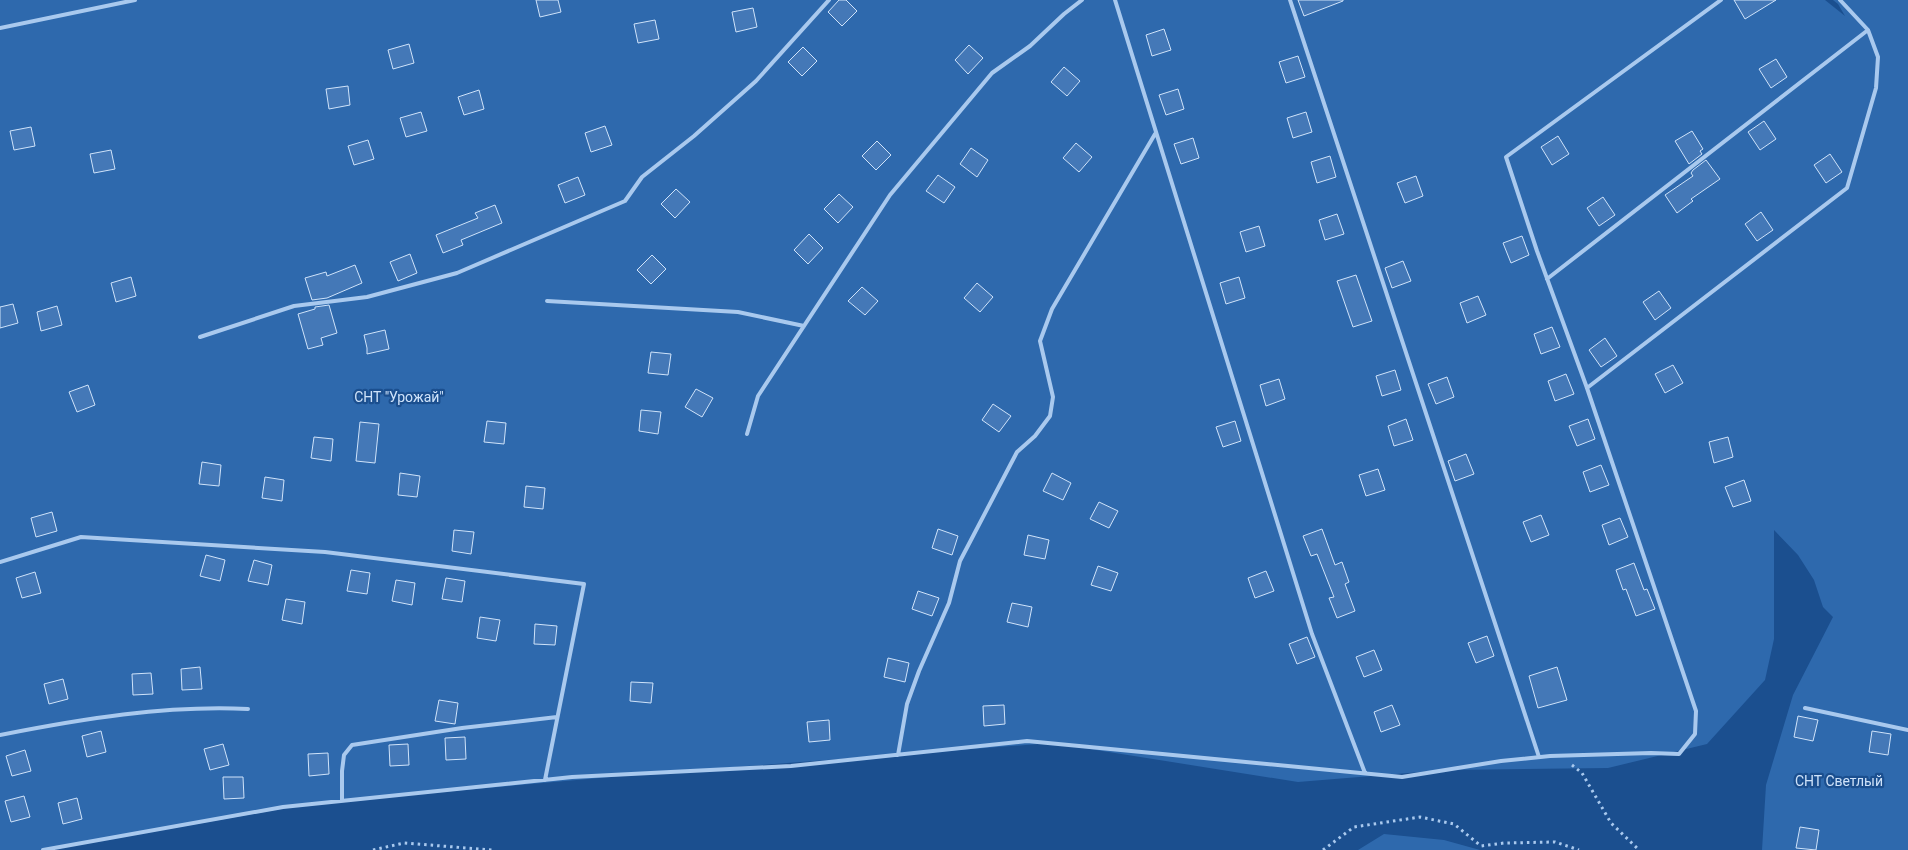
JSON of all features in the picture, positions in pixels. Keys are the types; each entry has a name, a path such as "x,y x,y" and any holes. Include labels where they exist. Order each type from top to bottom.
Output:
{"lane":[{"path":"0,28 135,0"},
{"path":"200,337 294,306 367,297 457,273 625,201 642,177 694,136 756,81 830,0"},
{"path":"747,434 758,396 890,195 992,73 1030,46 1082,0"},
{"path":"1115,0 1155,134 1312,634 1365,773"},
{"path":"1290,0 1539,757"},
{"path":"43,850 283,807 545,780 791,766 1027,741 1402,777 1501,761 1539,757 1651,753 1679,754 1695,734 1696,711 1587,388 1547,279 1506,157 1720,0"},
{"path":"1587,388 1847,188 1876,88 1878,58 1868,30 1840,0"},
{"path":"1547,279 1868,30"},
{"path":"898,755 907,704 919,671 949,603 960,561 1017,452 1035,436 1050,416 1053,397 1040,341 1052,309 1155,134"},
{"path":"547,301 738,312 804,326"},
{"path":"0,562 81,537 325,552 584,584 545,780"},
{"path":"0,735 87,718 214,707 248,709"},
{"path":"1805,708 1908,730"},
{"path":"342,801 344,755 352,745 557,716"}],"path":[{"path":"1559,756 1582,773 1611,823 1639,850"},
{"path":"1323,850 1354,827 1420,818 1454,824 1481,846 1504,843 1555,842 1580,850"},
{"path":"373,850 404,843 492,850"}],"green space":[{"name":"СНТ \"Урожай\"","path":"0,0 1825,0 1845,16 1838,4 1833,0 1908,0 1908,850 1762,850 1766,785 1793,695 1833,617 1823,607 1814,580 1798,555 1774,530 1774,639 1765,680 1707,744 1608,768 1445,770 1298,782 1052,743 668,772 316,803 48,850 0,850"},
{"path":"1384,834 1444,840 1480,850 1358,850"}],"building":[{"path":"536,0 558,0 561,12 540,17"},
{"path":"839,0 846,0 857,11 842,26 828,12"},
{"path":"1298,0 1343,0 1343,1 1304,16"},
{"path":"1734,0 1776,0 1745,19"},
{"path":"753,8 757,27 736,32 732,12"},
{"path":"655,20 659,39 638,43 634,24"},
{"path":"1164,29 1171,50 1152,56 1146,35"},
{"path":"409,44 414,63 393,69 388,50"},
{"path":"969,45 983,58 968,74 955,60"},
{"path":"803,47 817,61 802,76 788,62"},
{"path":"1298,56 1305,77 1286,83 1279,62"},
{"path":"1776,59 1787,77 1771,88 1759,69"},
{"path":"1064,67 1080,81 1067,96 1051,82"},
{"path":"348,86 350,105 329,109 326,89"},
{"path":"1178,89 1184,109 1166,115 1159,95"},
{"path":"479,90 484,109 464,115 458,97"},
{"path":"421,112 427,131 406,137 400,118"},
{"path":"1306,112 1312,132 1293,138 1287,118"},
{"path":"1764,121 1776,139 1760,150 1748,132"},
{"path":"605,126 612,145 591,152 585,133"},
{"path":"31,127 35,146 14,150 10,131"},
{"path":"1692,131 1703,149 1700,151 1702,154 1689,164 1675,141"},
{"path":"1558,136 1569,154 1552,165 1541,147"},
{"path":"1193,138 1199,158 1181,164 1174,144"},
{"path":"368,140 374,159 354,165 348,146"},
{"path":"877,141 891,155 876,170 862,156"},
{"path":"1076,143 1092,157 1079,172 1063,158"},
{"path":"971,148 988,160 977,177 960,164"},
{"path":"111,150 115,169 94,173 90,154"},
{"path":"1830,154 1842,172 1826,183 1814,165"},
{"path":"1330,156 1336,177 1317,183 1311,162"},
{"path":"1706,160 1720,179 1691,199 1693,201 1677,213 1665,195 1693,176 1691,173 1693,170"},
{"path":"938,175 955,187 944,203 926,191"},
{"path":"1416,176 1423,196 1405,203 1397,183"},
{"path":"578,177 585,195 565,203 558,185"},
{"path":"676,189 690,202 675,218 661,204"},
{"path":"839,194 853,207 838,223 824,209"},
{"path":"1603,197 1615,215 1599,226 1587,208"},
{"path":"495,205 502,223 461,240 463,245 443,253 436,235 478,218 475,213"},
{"path":"1761,212 1773,230 1757,241 1745,224"},
{"path":"1337,214 1344,234 1325,240 1319,220"},
{"path":"1259,226 1265,246 1246,252 1240,232"},
{"path":"809,234 823,248 808,264 794,250"},
{"path":"1522,236 1529,255 1511,263 1503,243"},
{"path":"410,254 417,273 398,281 390,262"},
{"path":"652,255 666,269 651,284 637,270"},
{"path":"1403,261 1411,281 1392,288 1385,268"},
{"path":"355,265 362,283 327,298 312,300 305,278 326,272 327,276"},
{"path":"1356,275 1372,321 1353,327 1337,281"},
{"path":"131,277 136,296 116,302 111,283"},
{"path":"1239,277 1245,298 1226,304 1220,283"},
{"path":"977,283 993,297 980,312 964,298"},
{"path":"862,287 878,301 865,315 848,301"},
{"path":"1659,291 1671,308 1655,320 1643,302"},
{"path":"1478,296 1486,315 1467,323 1460,303"},
{"path":"13,304 18,323 0,328 0,307"},
{"path":"329,305 337,333 321,338 323,345 308,349 298,314 315,309 315,307"},
{"path":"57,306 62,325 41,331 37,312"},
{"path":"1552,327 1560,347 1541,354 1534,334"},
{"path":"385,330 389,349 367,354 364,335"},
{"path":"1605,338 1617,356 1601,367 1589,350"},
{"path":"651,352 671,354 668,375 648,373"},
{"path":"1673,365 1683,383 1665,393 1655,374"},
{"path":"1395,370 1401,390 1382,396 1376,376"},
{"path":"1566,374 1574,394 1555,401 1548,381"},
{"path":"1447,377 1454,397 1436,404 1428,384"},
{"path":"1279,379 1285,399 1266,406 1260,385"},
{"path":"88,385 95,405 77,412 69,392"},
{"path":"696,389 713,398 702,417 685,407"},
{"path":"993,404 1011,416 999,432 982,420"},
{"path":"641,410 661,412 658,434 639,431"},
{"path":"1406,419 1413,440 1394,446 1388,426"},
{"path":"1588,419 1595,439 1577,446 1569,426"},
{"path":"487,421 506,423 504,444 484,442"},
{"path":"1235,421 1241,441 1223,447 1216,427"},
{"path":"360,422 379,424 375,463 356,461"},
{"path":"314,437 333,439 331,461 311,458"},
{"path":"1728,437 1733,457 1714,463 1709,442"},
{"path":"1466,454 1474,474 1455,481 1448,461"},
{"path":"202,462 221,465 219,486 199,484"},
{"path":"1601,465 1609,485 1590,492 1583,472"},
{"path":"1378,469 1385,490 1366,496 1359,475"},
{"path":"400,473 420,476 417,497 398,495"},
{"path":"1052,473 1071,483 1063,500 1043,491"},
{"path":"265,477 284,480 282,501 262,498"},
{"path":"1744,480 1751,501 1733,507 1725,487"},
{"path":"526,486 545,488 543,509 524,507"},
{"path":"1099,502 1118,511 1109,528 1090,519"},
{"path":"52,512 57,531 36,537 31,518"},
{"path":"1541,515 1549,535 1531,542 1523,522"},
{"path":"1620,518 1628,537 1609,545 1602,525"},
{"path":"938,529 958,536 952,555 932,548"},
{"path":"1322,529 1335,565 1342,562 1349,582 1345,584 1355,611 1337,618 1329,598 1334,597 1317,554 1311,556 1303,536"},
{"path":"454,530 474,532 471,554 452,551"},
{"path":"1028,535 1049,540 1045,559 1024,555"},
{"path":"206,555 225,560 220,581 200,576"},
{"path":"254,560 272,565 268,585 248,581"},
{"path":"1634,563 1644,590 1647,589 1655,609 1636,616 1626,589 1623,590 1616,570"},
{"path":"1098,566 1118,573 1111,591 1091,585"},
{"path":"351,570 370,573 367,594 347,591"},
{"path":"1266,571 1274,591 1255,598 1248,578"},
{"path":"35,572 41,593 22,598 16,578"},
{"path":"446,578 465,581 462,602 442,599"},
{"path":"396,580 415,583 412,605 392,601"},
{"path":"918,591 939,598 932,616 912,609"},
{"path":"286,599 305,602 302,624 282,620"},
{"path":"1012,603 1032,607 1028,627 1007,622"},
{"path":"480,617 500,620 496,641 477,638"},
{"path":"535,624 557,626 555,645 534,644"},
{"path":"1487,636 1494,656 1476,663 1468,643"},
{"path":"1307,637 1315,657 1297,664 1289,644"},
{"path":"1374,650 1382,670 1364,677 1356,657"},
{"path":"888,658 909,663 905,682 884,677"},
{"path":"200,667 202,689 182,690 181,669"},
{"path":"1557,667 1567,700 1538,708 1529,676"},
{"path":"151,673 153,694 133,695 132,674"},
{"path":"63,679 68,699 49,704 44,684"},
{"path":"631,682 653,683 651,703 630,701"},
{"path":"439,700 458,703 455,724 435,721"},
{"path":"1004,705 1005,724 984,726 983,706"},
{"path":"1392,705 1400,725 1381,732 1374,712"},
{"path":"1798,716 1818,720 1813,741 1794,737"},
{"path":"829,720 830,740 809,742 807,722"},
{"path":"101,731 106,752 87,757 82,736"},
{"path":"1872,731 1891,734 1888,755 1869,752"},
{"path":"465,737 466,759 446,760 445,738"},
{"path":"223,744 229,765 210,770 204,749"},
{"path":"408,744 409,765 390,766 389,745"},
{"path":"25,750 31,771 12,776 6,756"},
{"path":"328,753 329,774 309,776 308,754"},
{"path":"223,777 243,777 244,798 224,799"},
{"path":"24,796 30,817 11,822 5,801"},
{"path":"77,798 82,819 63,824 58,803"},
{"path":"1800,827 1819,830 1816,850 1796,848"}],"park label":[{"name":"СНТ Светлый","path":"1839,781"}]}
